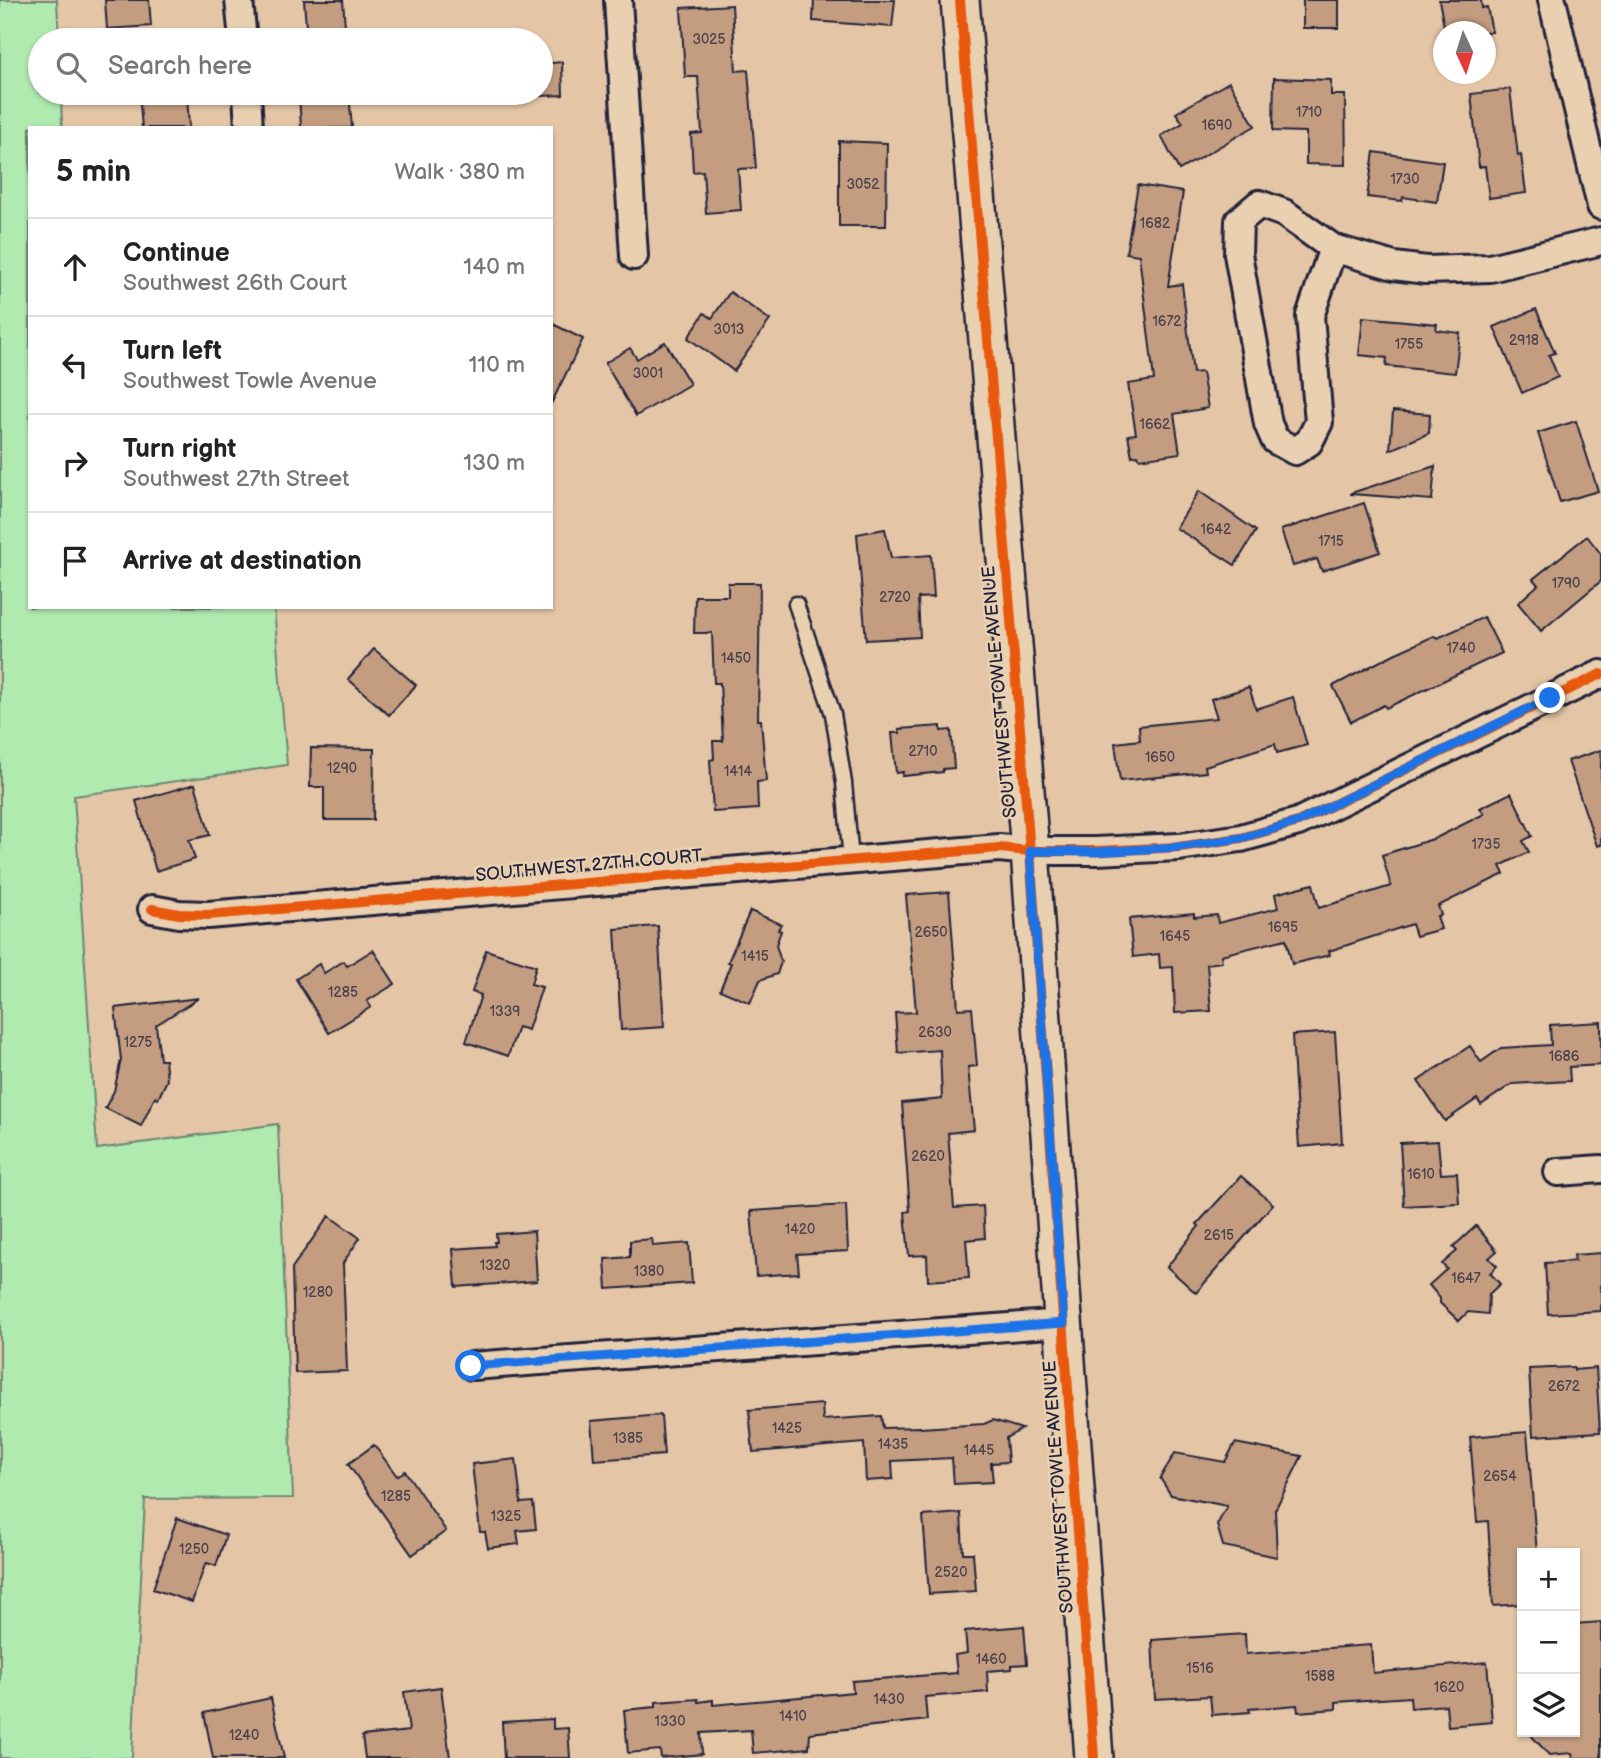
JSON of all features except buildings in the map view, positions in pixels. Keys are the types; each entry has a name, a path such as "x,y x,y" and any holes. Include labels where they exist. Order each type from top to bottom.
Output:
{"main road":[{"name":"SOUTHWEST TOWLE AVENUE","path":"960,0 1030,851 1094,1758"}],"street":[{"path":"239,0 242,28"},
{"path":"618,0 634,256"},
{"path":"1552,0 1601,206"},
{"path":"248,105 250,126"},
{"path":"1333,248 1310,316 1319,422 1309,442 1295,451 1275,440 1268,424 1238,254 1239,221 1259,204 1284,213 1333,248 1394,266 1426,270 1490,268 1601,241"},
{"name":"SOUTHWEST 27TH COURT","path":"152,909 208,915 999,848 1096,852 1179,847 1241,838 1298,822 1601,674"},
{"path":"1558,1172 1601,1169"},
{"path":"471,1366 1064,1323"}],"lane":[{"path":"796,604 833,714 844,783 851,860"}],"green space":[{"path":"0,0 57,0 58,28 28,28 28,105 61,105 62,126 28,126 28,609 274,609 287,765 74,796 97,1149 278,1124 293,1498 145,1499 132,1758 0,1758"}],"cycle path":[{"path":"960,0 1030,851 1094,1758"},
{"path":"152,909 208,915 999,848 1096,851 1179,847 1241,838 1298,822 1601,674"}],"route":[{"path":"471,1366 1064,1323 1030,851 1096,852 1179,847 1241,838 1298,822 1550,698"}]}
